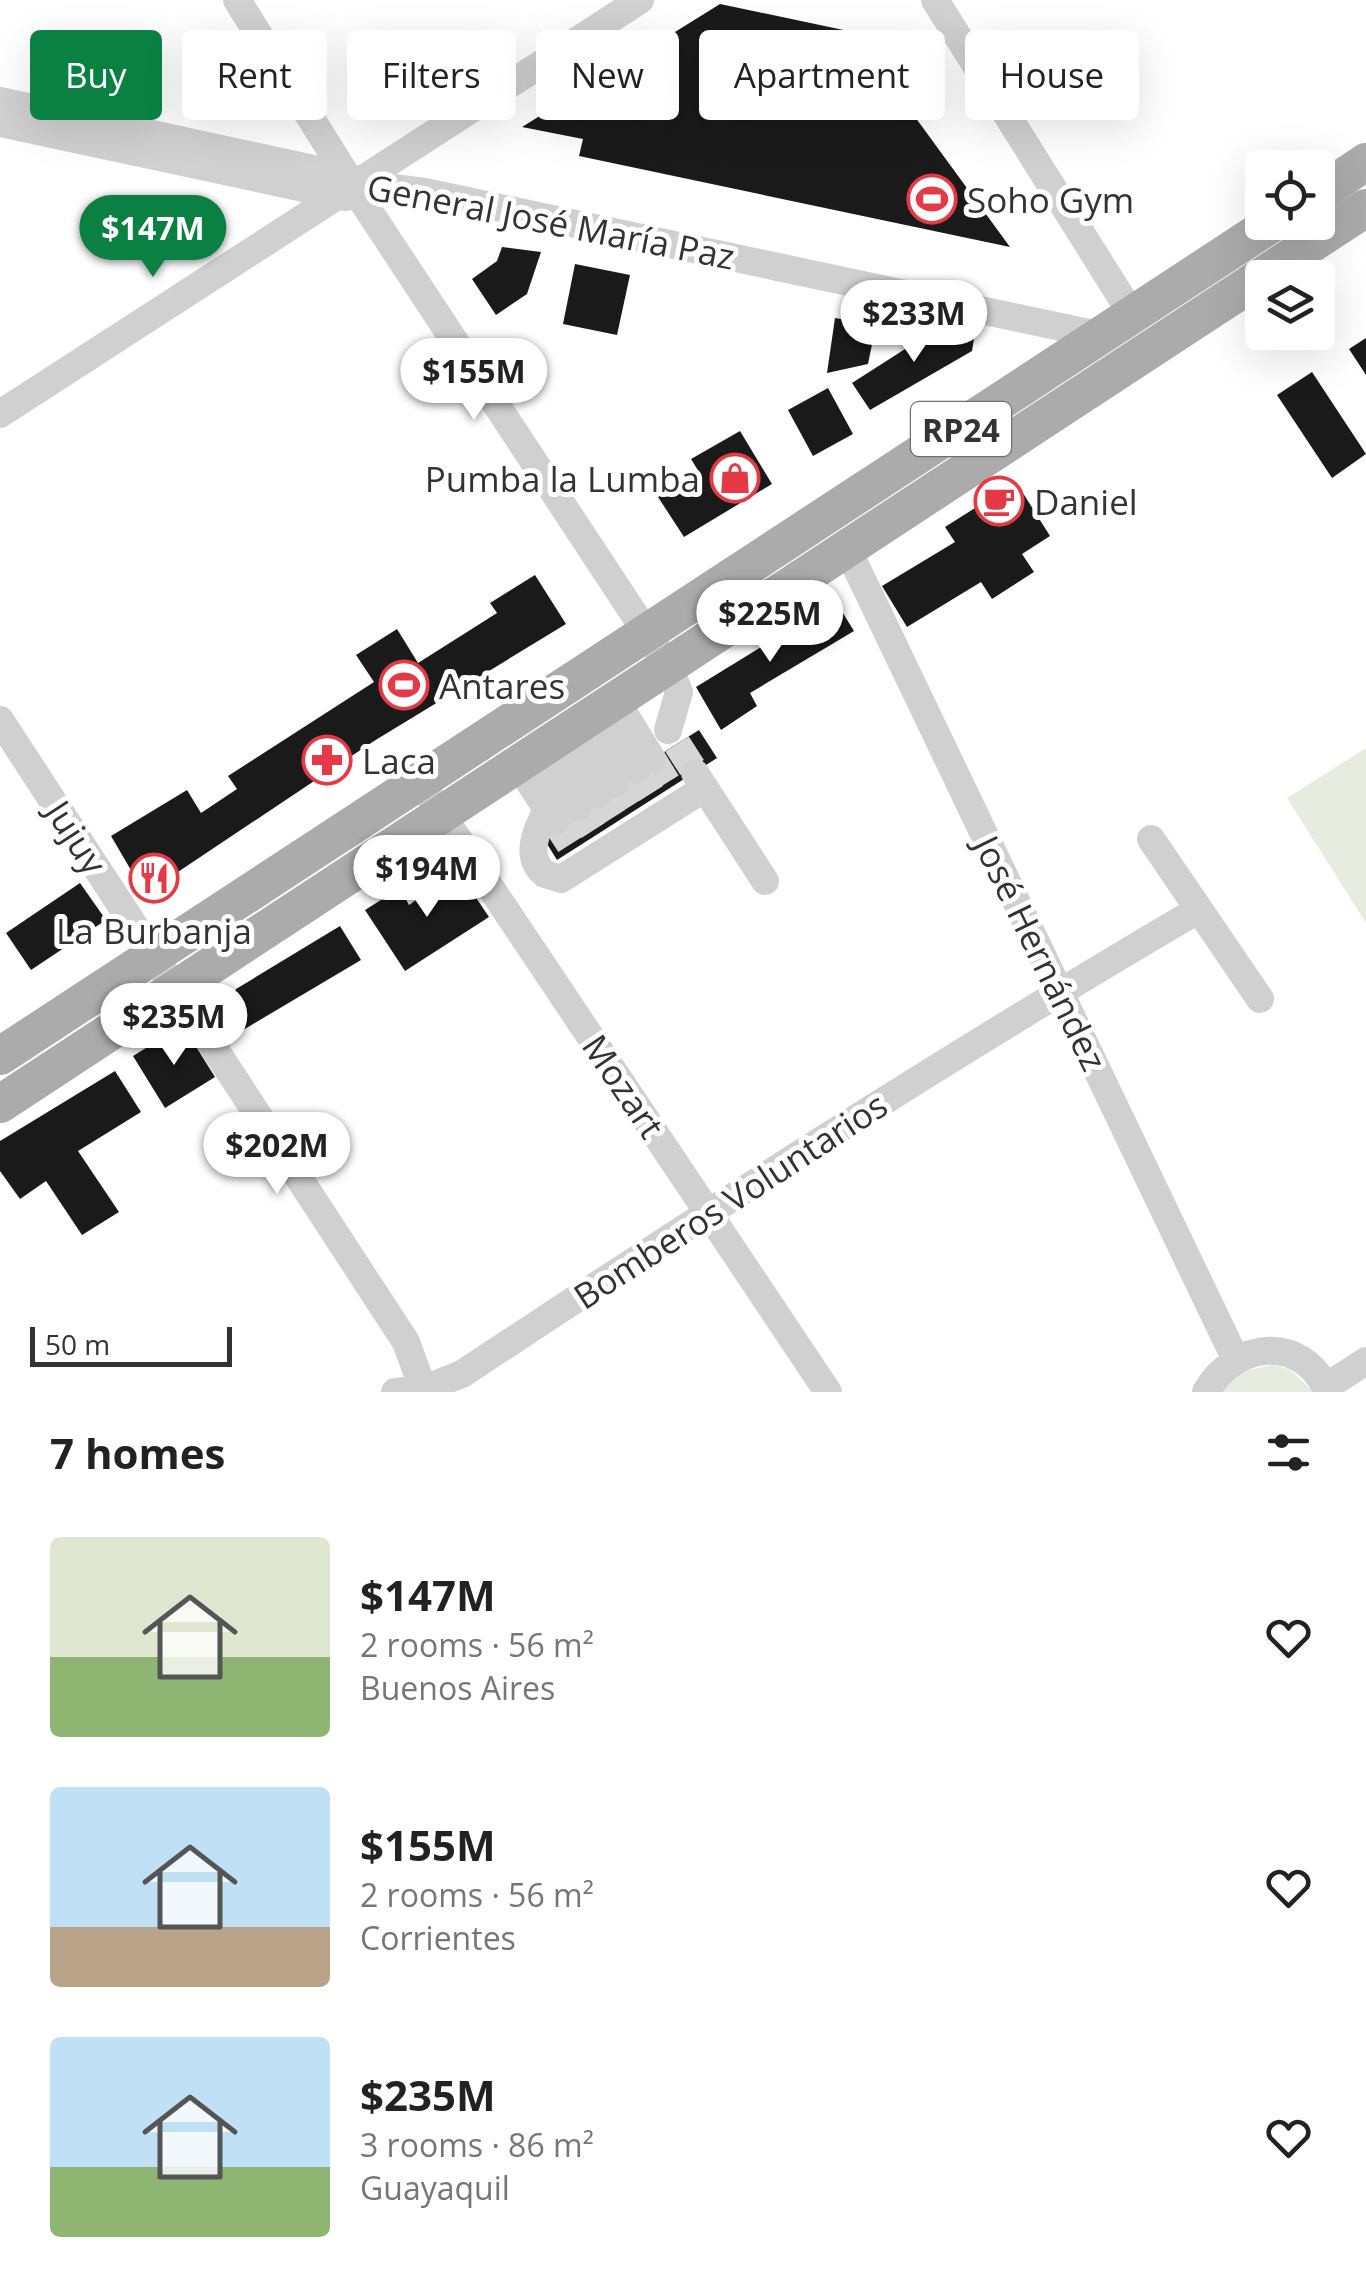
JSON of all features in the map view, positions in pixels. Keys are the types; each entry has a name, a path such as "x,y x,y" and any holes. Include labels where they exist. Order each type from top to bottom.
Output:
{"main road":[{"name":"RP24","path":"0,1104 1366,209"},
{"name":"RP24","path":"0,1056 1247,240"}],"street":[{"path":"237,0 351,193 646,633 590,718 597,792"},
{"path":"0,414 351,193 640,0"},
{"path":"936,0 1118,326"},
{"name":"General José María Paz","path":"0,101 318,170 351,193"},
{"name":"General José María Paz","path":"0,122 351,193 424,192 1118,326"},
{"name":"José Hernández","path":"847,548 1235,1358"},
{"path":"590,718 679,692 672,737"},
{"path":"590,718 597,792"},
{"path":"590,718 597,792"},
{"name":"Jujuy","path":"0,720 406,1342 424,1390"},
{"path":"537,868 553,878 561,878 629,825 700,780 766,881"},
{"name":"Mozart","path":"420,782 828,1392"},
{"path":"537,868 534,838 597,792"},
{"path":"1150,840 1260,999"},
{"path":"496,894 537,868"},
{"name":"Bomberos Voluntarios","path":"395,1392 424,1390 462,1374 708,1212 1059,992 1198,910"},
{"path":"1206,1392 1218,1372 1235,1358 1255,1352 1286,1354 1314,1370 1327,1389 1366,1361"}],"shaded area":[{"path":"1366,748 1366,923 1287,798"},
{"path":"1272,1365 1289,1369 1314,1392 1221,1392 1239,1372"}],"building":[{"path":"720,4 844,30 699,30 699,120 917,120 1010,247 579,156 583,139 522,127 536,118 679,120 678,30"},
{"path":"502,247 541,252 527,294 496,315 472,279 497,261"},
{"path":"575,264 630,275 617,335 563,324"},
{"path":"835,318 876,325 868,364 827,373"},
{"path":"941,326 975,332 972,351 870,410 852,383"},
{"path":"1366,338 1366,375 1349,349"},
{"path":"1312,372 1366,454 1332,478 1277,395"},
{"path":"828,388 853,434 813,456 788,410"},
{"name":"Pumba la Lumba","path":"740,431 772,484 684,537 658,497 699,472 691,459"},
{"path":"1016,482 1050,536 1022,554 1034,572 992,599 981,582 907,627 882,586 955,542 945,527"},
{"path":"535,575 566,624 374,741 145,894 111,836 187,790 201,813 237,789 228,776 374,682 356,655 397,629 418,663 497,613 490,603"},
{"path":"825,608 841,610 854,631 750,693 757,706 721,730 696,687"},
{"path":"699,730 717,758 557,860 539,831"},
{"path":"458,871 489,917 405,971 365,910 400,888 409,905"},
{"path":"80,883 106,920 31,970 6,933"},
{"path":"340,926 361,960 243,1030 228,1008 236,989"},
{"path":"170,1033 190,1037 215,1077 165,1108 133,1056"},
{"path":"115,1071 141,1112 78,1151 119,1212 82,1235 46,1181 20,1199 0,1171 0,1141"}],"tunnel":[{"path":"677,744 695,772"},
{"path":"652,759 670,788"},
{"path":"636,770 654,798"},
{"path":"615,783 633,811"},
{"path":"598,794 616,822"},
{"path":"578,807 596,835"},
{"path":"555,821 573,849"}],"place":[{"name":"Soho Gym","path":"932,199"},
{"name":"Pumba la Lumba","path":"735,478"},
{"name":"Daniel","path":"999,501"},
{"name":"Antares","path":"404,685"},
{"name":"Laca","path":"327,760"},
{"name":"La Burbanja","path":"154,878"}]}
